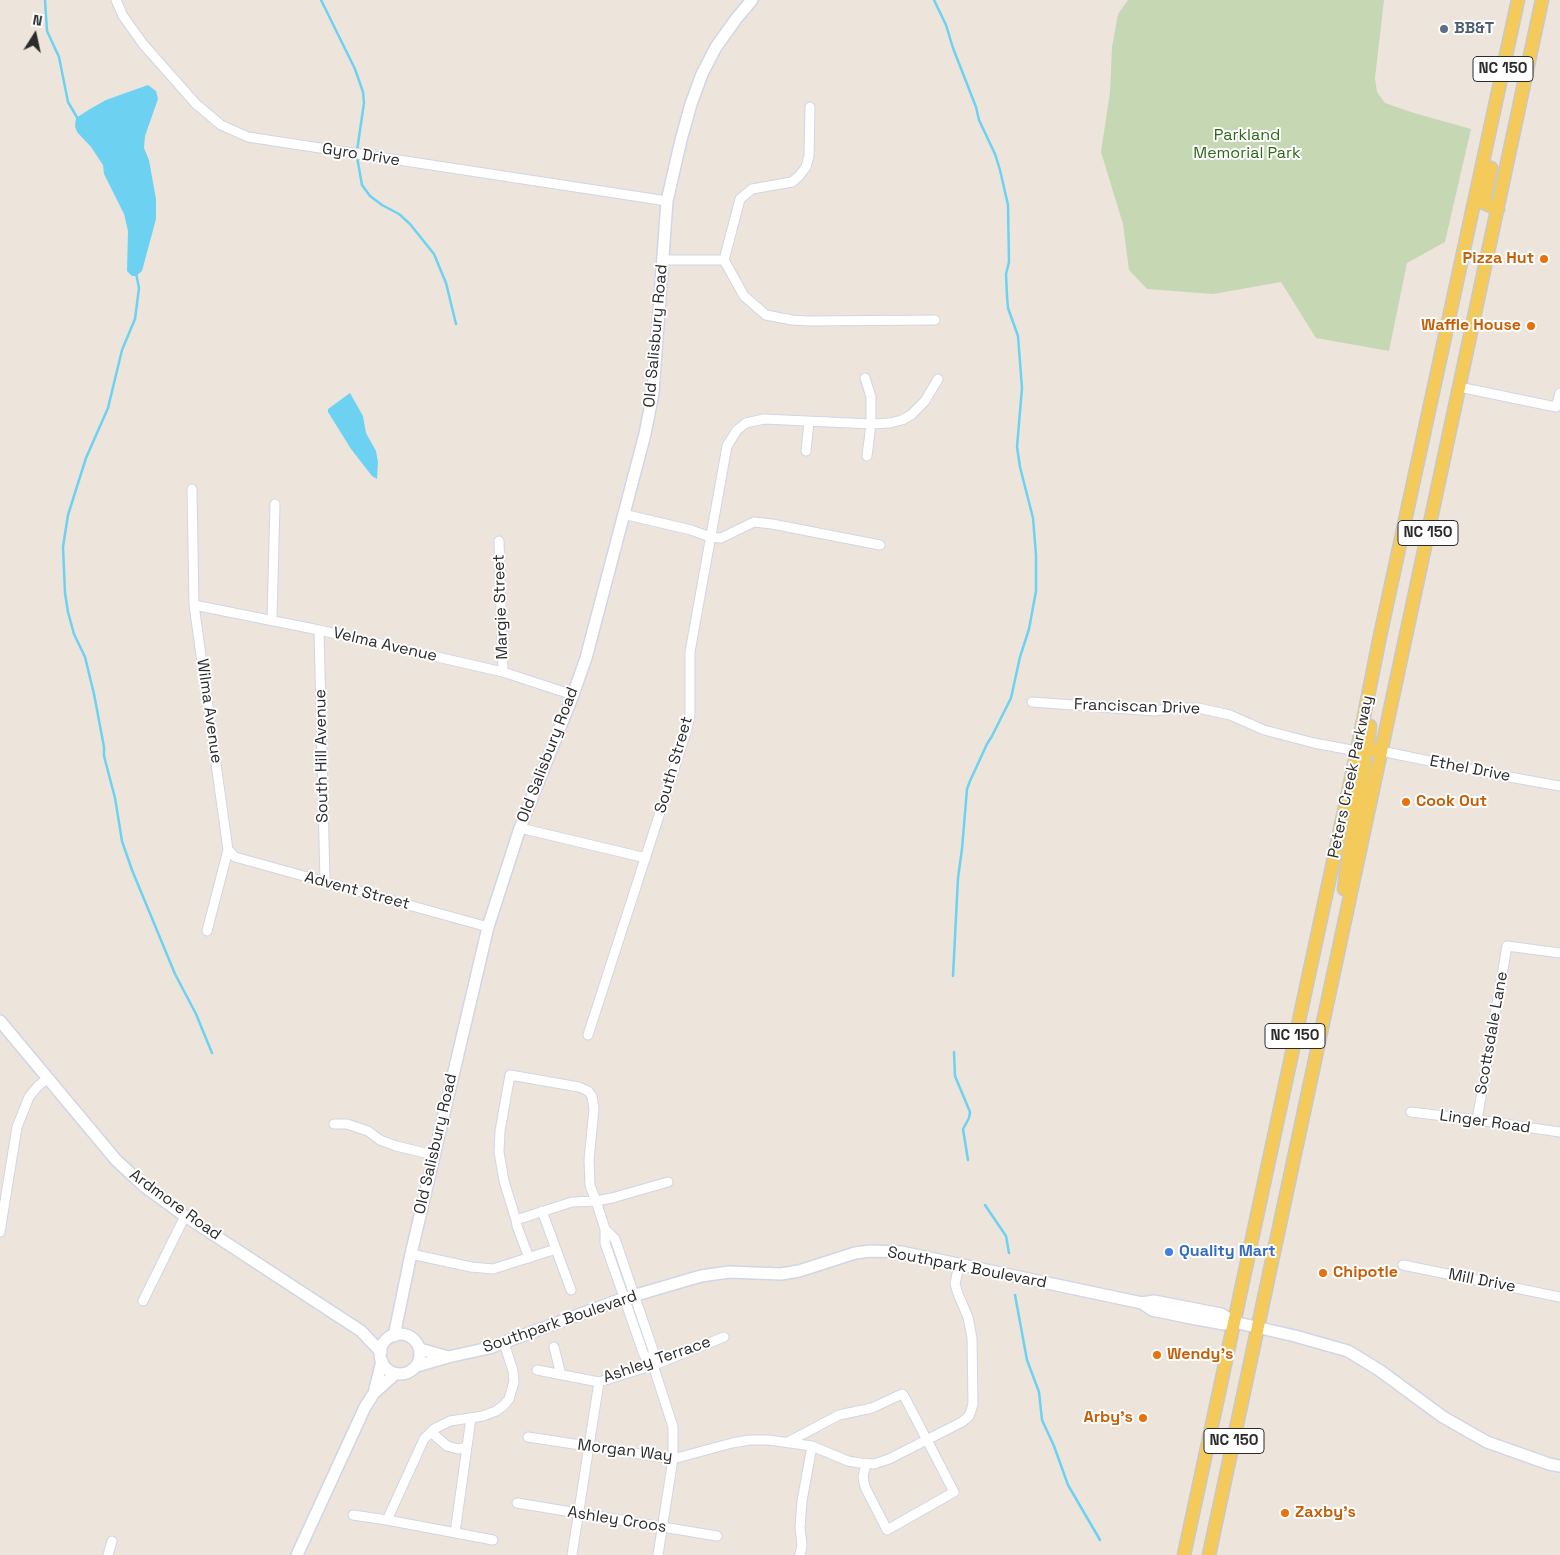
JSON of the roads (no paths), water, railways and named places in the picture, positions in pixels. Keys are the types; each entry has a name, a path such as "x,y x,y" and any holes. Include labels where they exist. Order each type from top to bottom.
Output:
{"main road":[{"name":"Old Salisbury Road","path":"374,1393 381,1357 390,1338 400,1305 488,927 520,828 586,658 645,434 654,393 667,201 681,140 702,74 716,47 752,0"},
{"name":"Peters Creek Parkway","path":"1184,1555 1518,0"},
{"name":"Peters Creek Parkway","path":"1209,1555 1542,0"},
{"path":"1498,209 1484,203 1504,68"},
{"path":"1380,636 1385,648 1368,745 1371,750 1381,751"},
{"path":"1348,903 1344,889 1346,872 1365,766 1364,757 1357,751"},
{"name":"Ardmore Road","path":"0,1021 116,1160 144,1186 185,1216 361,1331 381,1357"},
{"name":"Southpark Boulevard","path":"417,1366 489,1348 630,1297 701,1276 729,1272 763,1274 799,1272 855,1253 871,1251 900,1252 1142,1302 1152,1310 1224,1324 1234,1322 1258,1327 1348,1351 1379,1370 1443,1417 1487,1442 1549,1464 1560,1466"},
{"name":"Old Salisbury Road","path":"400,1305 407,1336"},
{"name":"Ardmore Road","path":"361,1331 390,1338"},
{"path":"390,1338 407,1336 413,1338 420,1349 421,1355 417,1366"},
{"name":"Southpark Boulevard","path":"420,1349 448,1357"},
{"path":"381,1357 385,1367 395,1374"},
{"name":"Old Salisbury Road","path":"297,1555 365,1407 374,1393 395,1374 407,1373 417,1366"}],"street":[{"name":"Gyro Drive","path":"116,0 123,16 143,44 196,104 221,125 248,137 667,201"},
{"path":"810,107 809,156 806,167 792,182 752,189 740,200 724,260 744,296 766,315 792,320 935,320"},
{"path":"662,260 724,260"},
{"path":"865,378 871,398 867,456"},
{"path":"806,451 809,422 890,423 911,415 925,401 938,379"},
{"path":"1459,387 1556,407 1560,393"},
{"name":"South Street","path":"588,1035 688,729 690,714 690,652 727,446 737,430 746,423 764,419 809,422"},
{"name":"Wilma Avenue","path":"192,489 194,605 228,850 207,931"},
{"path":"272,620 275,504"},
{"path":"623,514 691,530 710,537 721,538 754,522 880,545"},
{"name":"Margie Street","path":"499,541 503,672"},
{"name":"Velma Avenue","path":"194,605 319,630 503,672 573,695"},
{"name":"South Hill Avenue","path":"319,630 325,882"},
{"name":"Franciscan Drive","path":"1032,702 1155,711 1174,708 1198,708 1230,715 1270,732 1357,751"},
{"name":"Ethel Drive","path":"1381,751 1560,786"},
{"path":"520,828 646,858"},
{"name":"Advent Street","path":"228,850 235,857 488,927"},
{"name":"Scottsdale Lane","path":"1477,1120 1507,946 1560,953"},
{"path":"529,1258 517,1226 504,1181 499,1152 510,1075 579,1086 591,1094 593,1098 594,1109 589,1167 590,1185 605,1230 605,1242 647,1332 653,1350 653,1365 673,1427 673,1459 658,1555"},
{"path":"0,1232 17,1127 29,1097 48,1078"},
{"name":"Linger Road","path":"1411,1112 1560,1132"},
{"path":"334,1124 347,1124 368,1131 380,1140 396,1146 434,1154"},
{"path":"516,1220 572,1202 596,1201 622,1196 668,1182"},
{"path":"542,1211 571,1290"},
{"path":"143,1301 185,1216"},
{"path":"411,1254 471,1267 493,1269 556,1249"},
{"name":"Morgan Way","path":"528,1437 673,1459 750,1440 812,1446 848,1461 866,1464 882,1462 962,1422 969,1416 973,1404 970,1324 955,1284 959,1264"},
{"name":"Mill Drive","path":"1404,1265 1560,1297"},
{"path":"630,1297 637,1336 644,1355 653,1365"},
{"path":"637,1336 647,1332"},
{"name":"Ashley Terrace","path":"537,1370 599,1382 653,1365 724,1337"},
{"path":"387,1520 424,1439 431,1432 450,1421 489,1414 503,1406 512,1391 513,1371 504,1343"},
{"path":"554,1347 561,1375"},
{"path":"572,1555 599,1382"},
{"path":"787,1443 839,1415 872,1408 902,1394 954,1492 887,1530 865,1487 863,1478 866,1464"},
{"path":"455,1533 471,1418"},
{"path":"431,1432 448,1446 458,1449 467,1447"},
{"path":"800,1555 802,1546 800,1527 802,1501 812,1446"},
{"name":"Ashley Croos","path":"518,1503 717,1536"},
{"path":"353,1515 493,1540"},
{"path":"108,1555 112,1541"}],"water":[{"path":"148,85 156,91 158,99 145,136 144,148 149,160 156,199 156,219 142,271 136,276 132,276 127,271 128,231 124,214 104,174 103,165 91,147 77,132 75,126 76,118 106,100"},
{"path":"350,393 363,416 366,433 376,451 378,462 377,479 372,476 351,449 328,412 328,409"}],"waterway":[{"path":"45,0 47,31 59,57 68,102 78,119"},
{"path":"321,0 355,69 363,92 364,103 357,151"},
{"path":"934,0 946,25 979,120 995,154 1008,205 1009,262 1006,274 1007,296 1008,308 1018,336 1022,388 1017,447 1033,518 1036,555 1036,591 1029,629 1020,657 1011,698 987,744 967,789 958,878 953,976"},
{"path":"357,157 362,185 370,196 399,214 410,224 434,254 446,283 456,324"},
{"path":"136,273 139,288 135,319 122,350 108,408 86,458 68,515 63,547 65,593 74,634 85,657 94,694 104,756 115,798 122,841 175,974 196,1014 212,1053"},
{"path":"954,1052 955,1076 970,1112 963,1129 968,1160"},
{"path":"985,1205 1006,1236 1009,1253"},
{"path":"1015,1295 1027,1360 1039,1392 1042,1420 1068,1485 1100,1540"}],"place":[{"name":"BB&T","path":"1444,29"},
{"name":"Pizza Hut","path":"1544,259"},
{"name":"Waffle House","path":"1531,326"},
{"name":"Cook Out","path":"1406,802"},
{"name":"Quality Mart","path":"1169,1252"},
{"name":"Chipotle","path":"1323,1273"},
{"name":"Wendy's","path":"1157,1355"},
{"name":"Arby's","path":"1143,1418"},
{"name":"Zaxby's","path":"1285,1513"}],"park label":[{"name":"Parkland Memorial Park","path":"1247,145"}]}
